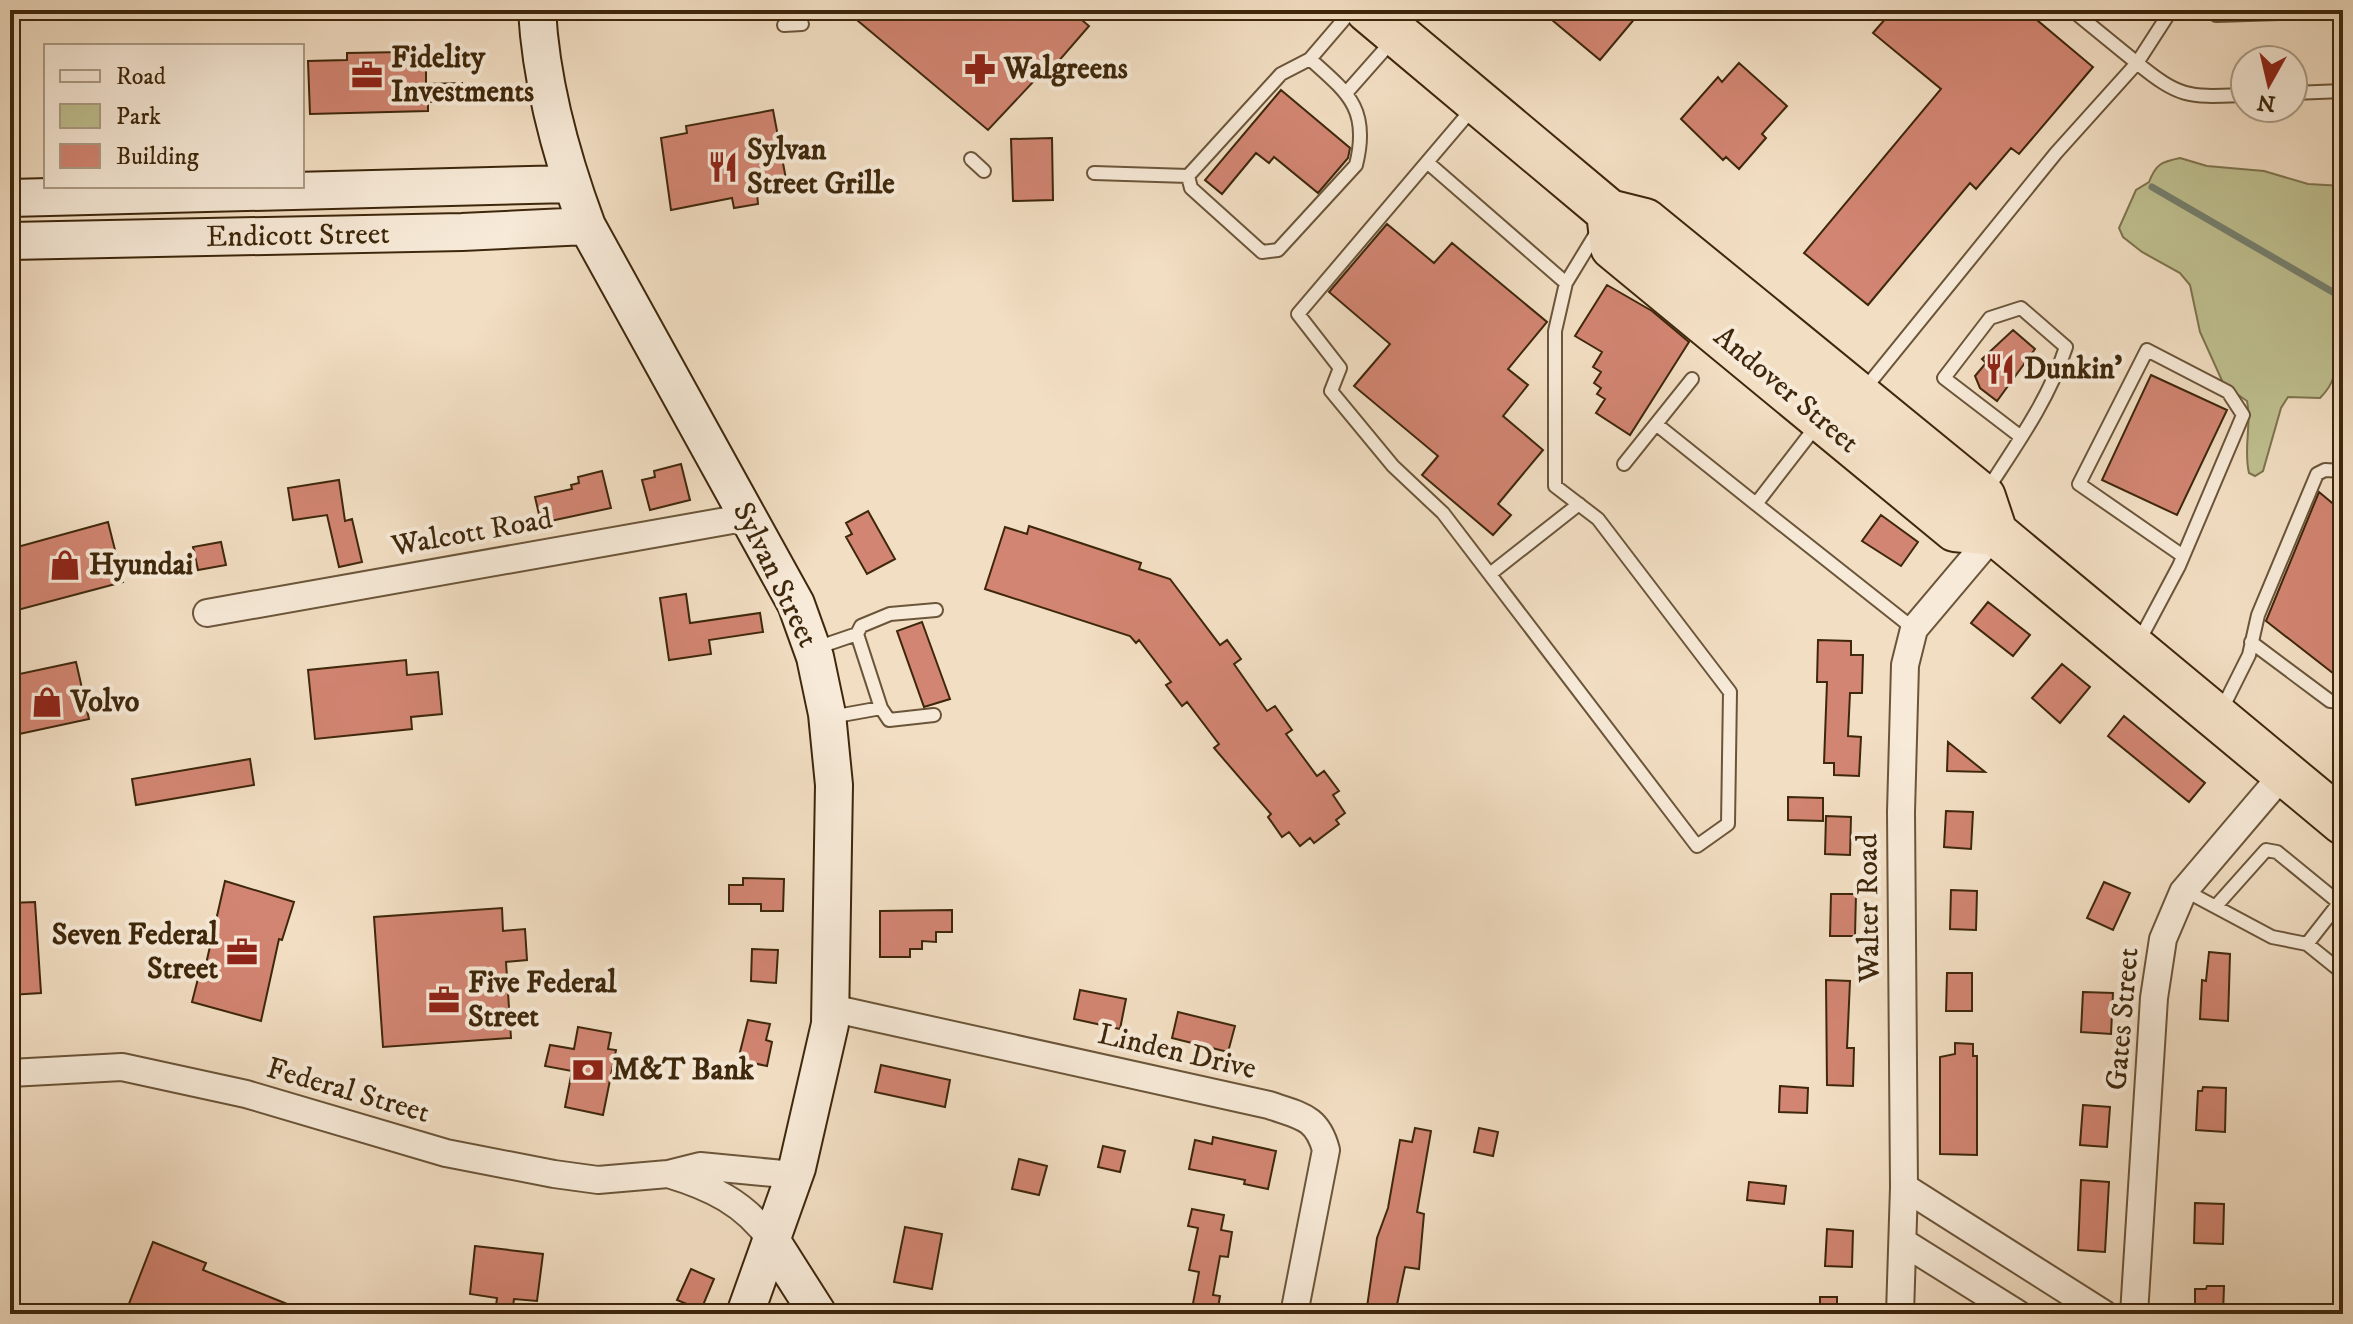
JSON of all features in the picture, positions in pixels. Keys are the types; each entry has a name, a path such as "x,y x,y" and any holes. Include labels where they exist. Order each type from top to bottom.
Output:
{"highway":[{"name":"Andover Street","path":"1383,22 1609,212 1645,221 1859,396 2134,649 2343,822"},
{"name":"Andover Street","path":"1609,212 1613,247 1955,529 1989,515"}],"main road":[{"name":"Sylvan Street","path":"537,10 539,52 554,118 571,184 587,226 796,604 812,649 828,717 834,785 831,1008 812,1114 745,1314"},
{"path":"519,185 540,153 554,118"},
{"name":"Endicott Street","path":"10,198 571,184"},
{"path":"337,190 338,235"},
{"name":"Endicott Street","path":"10,241 338,235 587,226"},
{"path":"771,1240 818,1314"}],"street":[{"name":"Walter Road","path":"1900,1314 1904,1187 1901,812 1905,665 1914,629 1989,515"},
{"name":"Walcott Road","path":"207,613 749,517"},
{"name":"Gates Street","path":"2134,1314 2154,998 2163,939 2184,890 2285,772"},
{"name":"Linden Drive","path":"831,1008 1269,1105 1309,1119 1321,1131 1326,1150 1294,1314"},
{"name":"Federal Street","path":"10,1073 122,1067 246,1094 446,1153 598,1180 668,1174 700,1166 794,1175"},
{"name":"Federal Street","path":"668,1174 732,1199 755,1217 771,1240"},
{"path":"1904,1187 2104,1314"},
{"path":"1903,1242 2018,1314"}],"lane":[{"path":"1094,173 1188,176 1281,74 1310,59 1352,10"},
{"path":"2072,10 2170,90 2193,97 2229,96"},
{"path":"1859,396 2056,153 2137,63 2168,15 2162,10"},
{"path":"2216,15 2343,11"},
{"path":"1347,92 1383,22"},
{"path":"784,25 802,24"},
{"path":"1188,176 1191,188 1262,252 1278,250 1356,165 1360,149 1359,111 1347,92 1310,59"},
{"path":"2309,92 2343,91"},
{"path":"1478,102 1298,314 1340,368 1331,391 1393,466 1443,513 1697,846 1728,824 1730,692 1598,519 1555,486 1555,331 1566,283 1609,212"},
{"path":"971,159 984,171"},
{"path":"1427,162 1566,283"},
{"path":"1989,515 2021,437 2054,383 2066,347 2021,308 1990,318 1944,378 2021,437"},
{"path":"2134,649 2183,556 2243,415 2228,392 2147,350 2079,484 2183,556"},
{"path":"1624,464 1692,379"},
{"path":"1756,504 1822,420"},
{"path":"1656,424 1914,629"},
{"path":"2218,717 2249,655 2258,615 2317,474 2325,470 2343,471"},
{"path":"1490,574 1579,504"},
{"path":"934,715 889,720 881,708 857,634 861,626 890,614 936,610"},
{"path":"812,649 857,634"},
{"path":"2251,642 2330,701 2343,702"},
{"path":"828,717 881,708"},
{"path":"2216,906 2266,850 2277,852 2342,902 2307,944"},
{"path":"2184,890 2272,937 2307,944 2343,973"}],"green space":[{"path":"2180,158 2207,166 2264,171 2308,184 2343,186 2343,343 2336,351 2334,377 2320,398 2288,397 2281,408 2263,471 2255,476 2249,473 2247,464 2247,401 2224,385 2200,332 2190,285 2180,273 2142,252 2123,237 2119,228 2136,190 2149,182 2160,165"}],"building":[{"name":"Walgreens","path":"845,10 1070,10 1089,26 1051,70 1047,67 988,130"},
{"path":"1540,10 1642,10 1600,60"},
{"path":"1893,10 2025,10 2093,67 2019,154 2011,148 1976,189 1970,183 1868,305 1804,253 1941,89 1873,33"},
{"name":"Fidelity Investments","path":"404,52 405,59 410,59 410,67 426,67 426,84 462,83 462,101 428,102 428,111 310,114 308,61 347,60 347,53"},
{"path":"1739,63 1787,106 1762,134 1766,138 1739,169 1726,157 1723,160 1681,119 1718,77 1722,82"},
{"path":"1281,90 1350,148 1348,158 1318,193 1274,157 1269,163 1256,153 1222,194 1205,180"},
{"name":"Sylvan Street Grille","path":"773,110 786,179 769,182 771,190 757,193 758,204 734,208 732,198 671,210 661,138 687,133 686,126"},
{"path":"1052,138 1053,200 1013,201 1011,139"},
{"path":"1387,224 1434,263 1452,243 1547,322 1508,369 1528,385 1503,416 1543,450 1498,504 1511,515 1493,535 1422,475 1438,456 1354,386 1390,344 1329,292"},
{"path":"1607,285 1652,311 1689,342 1630,435 1596,413 1605,399 1597,394 1601,388 1594,383 1601,372 1593,367 1602,352 1575,336"},
{"name":"Dunkin'","path":"2013,330 2035,349 1997,401 1980,388 1975,376 1986,363 1982,359"},
{"path":"2151,375 2227,410 2177,515 2102,480"},
{"path":"681,464 690,500 650,510 642,480 655,477 654,471"},
{"path":"602,471 611,508 541,523 535,497 572,489 571,485 579,483 578,477"},
{"path":"339,480 345,521 352,519 362,562 339,567 327,515 293,520 288,488"},
{"path":"2319,492 2343,512 2343,681 2266,621"},
{"path":"868,511 895,559 867,574 846,537 852,534 846,523"},
{"path":"1881,515 1918,542 1901,566 1862,541"},
{"name":"Hyundai","path":"108,522 123,582 10,612 10,549"},
{"path":"1029,526 1141,563 1139,569 1170,579 1220,645 1227,640 1241,659 1234,664 1267,711 1275,706 1292,730 1286,734 1317,776 1324,771 1339,791 1333,795 1345,813 1336,820 1339,824 1314,843 1310,838 1300,846 1289,832 1282,837 1268,817 1271,814 1214,748 1219,744 1187,702 1182,706 1166,685 1171,682 1139,640 1136,643 1130,636 985,589 1005,527 1027,534"},
{"path":"221,542 226,565 198,570 193,547"},
{"path":"686,594 690,623 760,613 763,632 709,640 711,654 669,660 660,598"},
{"path":"1988,602 2030,635 2013,656 1971,623"},
{"path":"922,622 950,699 924,707 897,631"},
{"path":"1818,640 1851,641 1851,655 1863,655 1862,693 1850,693 1848,736 1861,737 1859,776 1834,775 1834,763 1824,763 1827,682 1817,682"},
{"path":"406,660 407,675 438,672 442,714 411,717 412,729 315,739 308,670"},
{"name":"Volvo","path":"76,662 89,719 10,736 10,676"},
{"path":"2062,664 2090,687 2060,723 2032,698"},
{"path":"2124,716 2205,783 2189,802 2108,736"},
{"path":"1948,742 1985,772 1947,771"},
{"path":"250,759 254,785 136,805 132,779"},
{"path":"1788,797 1823,798 1823,821 1788,820"},
{"path":"1946,811 1973,812 1971,849 1944,847"},
{"path":"1826,816 1851,817 1850,855 1825,854"},
{"path":"743,878 784,879 783,911 761,911 761,904 729,904 729,885 743,885"},
{"name":"Seven Federal Street","path":"225,881 294,902 282,940 279,939 261,1021 192,1002 202,963 206,964"},
{"path":"2104,882 2130,893 2113,930 2087,918"},
{"path":"1951,890 1977,891 1976,930 1950,929"},
{"path":"1831,894 1856,894 1855,936 1830,936"},
{"path":"35,902 41,993 10,995 10,903"},
{"name":"Five Federal Street","path":"502,908 503,931 525,929 527,960 506,962 511,1038 383,1047 374,917"},
{"path":"952,910 952,932 936,932 936,942 922,941 922,949 910,949 910,957 880,957 880,911"},
{"path":"752,949 778,950 776,983 751,981"},
{"path":"2209,952 2230,954 2228,1021 2200,1019 2202,980 2206,981"},
{"path":"1947,973 1972,973 1972,1011 1946,1011"},
{"path":"1826,980 1850,981 1847,1048 1854,1048 1853,1086 1827,1085"},
{"path":"1080,990 1126,999 1120,1029 1074,1019"},
{"path":"2083,992 2113,993 2111,1034 2081,1032"},
{"path":"1178,1012 1235,1026 1228,1052 1172,1038"},
{"path":"748,1020 770,1024 766,1040 772,1042 767,1066 738,1060"},
{"name":"M&T Bank","path":"578,1027 611,1033 608,1049 616,1050 603,1115 565,1107 572,1071 545,1066 550,1045 574,1049"},
{"path":"1955,1043 1973,1044 1973,1056 1977,1056 1977,1155 1940,1154 1940,1057 1955,1054"},
{"path":"881,1065 950,1080 945,1107 875,1092"},
{"path":"1780,1086 1808,1088 1807,1113 1779,1112"},
{"path":"2203,1087 2226,1088 2225,1132 2196,1130 2198,1091 2202,1091"},
{"path":"2083,1105 2110,1107 2107,1147 2080,1145"},
{"path":"1415,1128 1431,1131 1417,1212 1424,1214 1419,1269 1405,1267 1395,1314 1366,1314 1377,1238 1388,1208 1400,1140 1412,1142"},
{"path":"1479,1128 1498,1132 1493,1156 1474,1152"},
{"path":"1213,1137 1276,1151 1268,1189 1244,1184 1245,1180 1189,1169 1195,1140 1212,1144"},
{"path":"1103,1146 1125,1151 1120,1172 1098,1167"},
{"path":"1019,1159 1047,1166 1039,1195 1012,1189"},
{"path":"2081,1180 2109,1182 2105,1252 2078,1250"},
{"path":"1749,1182 1786,1186 1784,1204 1747,1200"},
{"path":"2195,1203 2224,1204 2223,1244 2194,1243"},
{"path":"1192,1209 1224,1215 1221,1230 1232,1232 1228,1257 1220,1256 1213,1295 1220,1296 1217,1314 1191,1314 1199,1272 1189,1270 1198,1228 1188,1226"},
{"path":"905,1227 942,1234 932,1289 894,1282"},
{"path":"1827,1229 1853,1231 1852,1267 1825,1266"},
{"path":"153,1242 206,1263 203,1270 312,1314 125,1314"},
{"path":"475,1246 543,1254 537,1301 514,1299 512,1314 495,1314 497,1298 470,1294"},
{"path":"691,1269 714,1279 701,1310 677,1300"},
{"path":"2207,1286 2224,1286 2223,1314 2195,1314 2195,1289 2206,1289"},
{"path":"1820,1297 1837,1297 1837,1314 1820,1314"}],"waterway":[{"path":"2152,187 2343,298"}],"place":[{"name":"Walgreens","path":"980,69"},
{"name":"Fidelity Investments","path":"367,75"},
{"name":"Sylvan Street Grille","path":"723,167"},
{"name":"Dunkin'","path":"2000,369"},
{"name":"Hyundai","path":"65,565"},
{"name":"Volvo","path":"47,702"},
{"name":"Seven Federal Street","path":"242,952"},
{"name":"Five Federal Street","path":"444,1000"},
{"name":"M&T Bank","path":"588,1070"}]}
